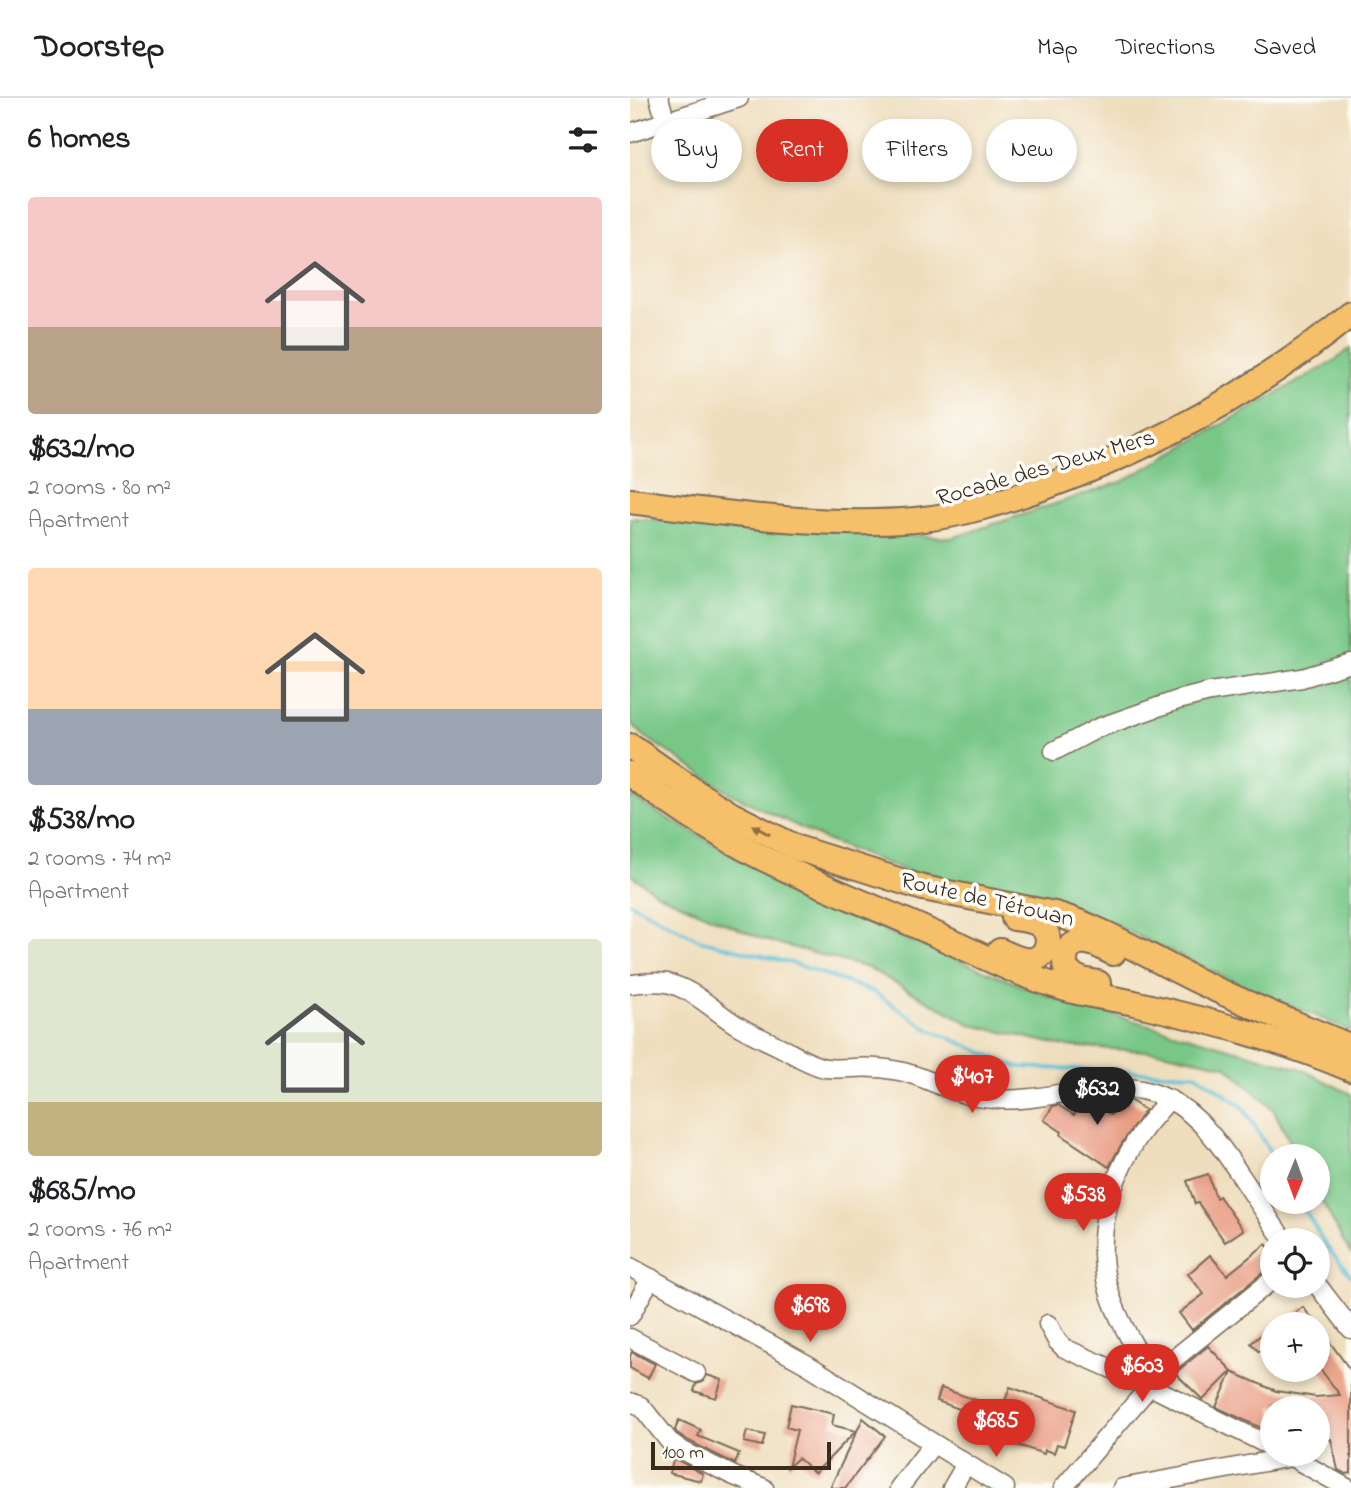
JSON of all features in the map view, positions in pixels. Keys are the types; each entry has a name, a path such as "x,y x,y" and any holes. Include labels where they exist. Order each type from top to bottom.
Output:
{"highway":[{"name":"Rocade des Deux Mers","path":"630,501 706,511 818,520 895,521 935,517 987,506 1086,472 1170,434 1273,373 1351,314"},
{"name":"Rocade des Deux Mers","path":"630,486 784,503 854,507 914,505 960,497 1026,479 1170,434"},
{"name":"Route de Tétouan","path":"630,746 710,802 767,834 792,859 910,923 1014,971 1078,993 1134,1003 1275,1041 1349,1057"},
{"name":"Route de Tétouan","path":"630,774 719,834 792,859 1070,918 1349,1057"},
{"path":"792,859 951,905 1033,921 1046,930 1047,947 1036,959 1030,961 1016,958 792,859"},
{"path":"1077,943 1092,943 1349,1057 1316,1051 1231,1017 1188,1004 1074,976 1068,972 1064,963 1066,953 1077,943"}],"street":[{"path":"659,98 665,119"},
{"path":"675,119 739,98"},
{"path":"630,133 651,127"},
{"path":"1054,751 1098,728 1178,700 1210,692 1294,680 1351,663"},
{"path":"630,984 665,983 679,987 736,1024 825,1068 901,1072 971,1096 996,1099 1032,1098 1113,1086 1133,1088 1170,1099 1211,1135 1275,1228"},
{"path":"1149,1382 1111,1298 1104,1268 1102,1237 1108,1204 1121,1167 1143,1131 1170,1099"},
{"path":"630,1267 808,1365 1005,1488"},
{"path":"630,1316 651,1278"},
{"path":"1063,1488 1149,1382 1260,1290"},
{"path":"1327,1298 1351,1329"},
{"path":"1048,1324 1064,1348 1149,1382 1260,1441"},
{"path":"630,1338 696,1373"},
{"path":"630,1402 641,1406 675,1446 731,1482 764,1488"},
{"path":"899,1488 933,1444"},
{"path":"1122,1488 1260,1462"},
{"path":"952,1488 966,1464"},
{"path":"1307,1466 1347,1488"}],"green space":[{"path":"1351,348 1351,1031 1235,982 1083,910 929,880 826,840 733,795 644,736 630,722 630,518 952,538 1121,482 1334,361"},
{"path":"630,794 647,807 834,910 1048,996 1299,1068 1351,1094 1351,1255 1329,1214 1330,1144 1291,1144 1273,1109 1226,1066 1162,1052 1064,1046 972,1025 868,968 762,939 658,894 630,874"}],"building":[{"path":"1121,1099 1128,1099 1145,1110 1109,1167 1061,1135 1062,1132 1044,1120 1053,1106 1058,1105 1074,1115 1082,1102 1089,1101 1111,1115"},
{"path":"1208,1174 1216,1198 1219,1196 1243,1230 1225,1242 1198,1203 1195,1204 1187,1181"},
{"path":"1260,1249 1260,1275 1192,1330 1179,1313 1204,1294 1188,1274 1210,1255 1227,1275"},
{"path":"1260,1336 1260,1351 1259,1352 1251,1343"},
{"path":"1330,1342 1351,1371 1351,1473 1346,1474 1338,1470 1330,1439 1328,1396 1340,1395 1330,1382"},
{"path":"1208,1346 1232,1371 1203,1400 1175,1373"},
{"path":"632,1352 655,1364 648,1378 630,1368"},
{"path":"1232,1372 1276,1391 1309,1396 1260,1396 1260,1427 1216,1407"},
{"path":"707,1375 722,1380 716,1398 694,1391 696,1384 703,1382"},
{"path":"1010,1387 1076,1410 1064,1446 1057,1444 1054,1453 1045,1450 1044,1454 988,1435 993,1421 937,1401 941,1388 1002,1409"},
{"path":"791,1404 834,1414 832,1425 856,1431 815,1473 798,1458 788,1467 797,1430 786,1427"},
{"path":"863,1418 885,1436 845,1488 830,1488"},
{"path":"679,1420 701,1430 698,1436 739,1453 735,1464 677,1433 675,1430"},
{"path":"747,1431 765,1435 762,1446 744,1442"},
{"path":"674,1458 703,1474 701,1481 669,1473"}],"waterway":[{"path":"630,903 699,940 795,964 874,992 928,1029 1017,1067 1196,1074 1243,1107 1265,1144"},
{"path":"1307,1214 1327,1247 1351,1276"}]}
